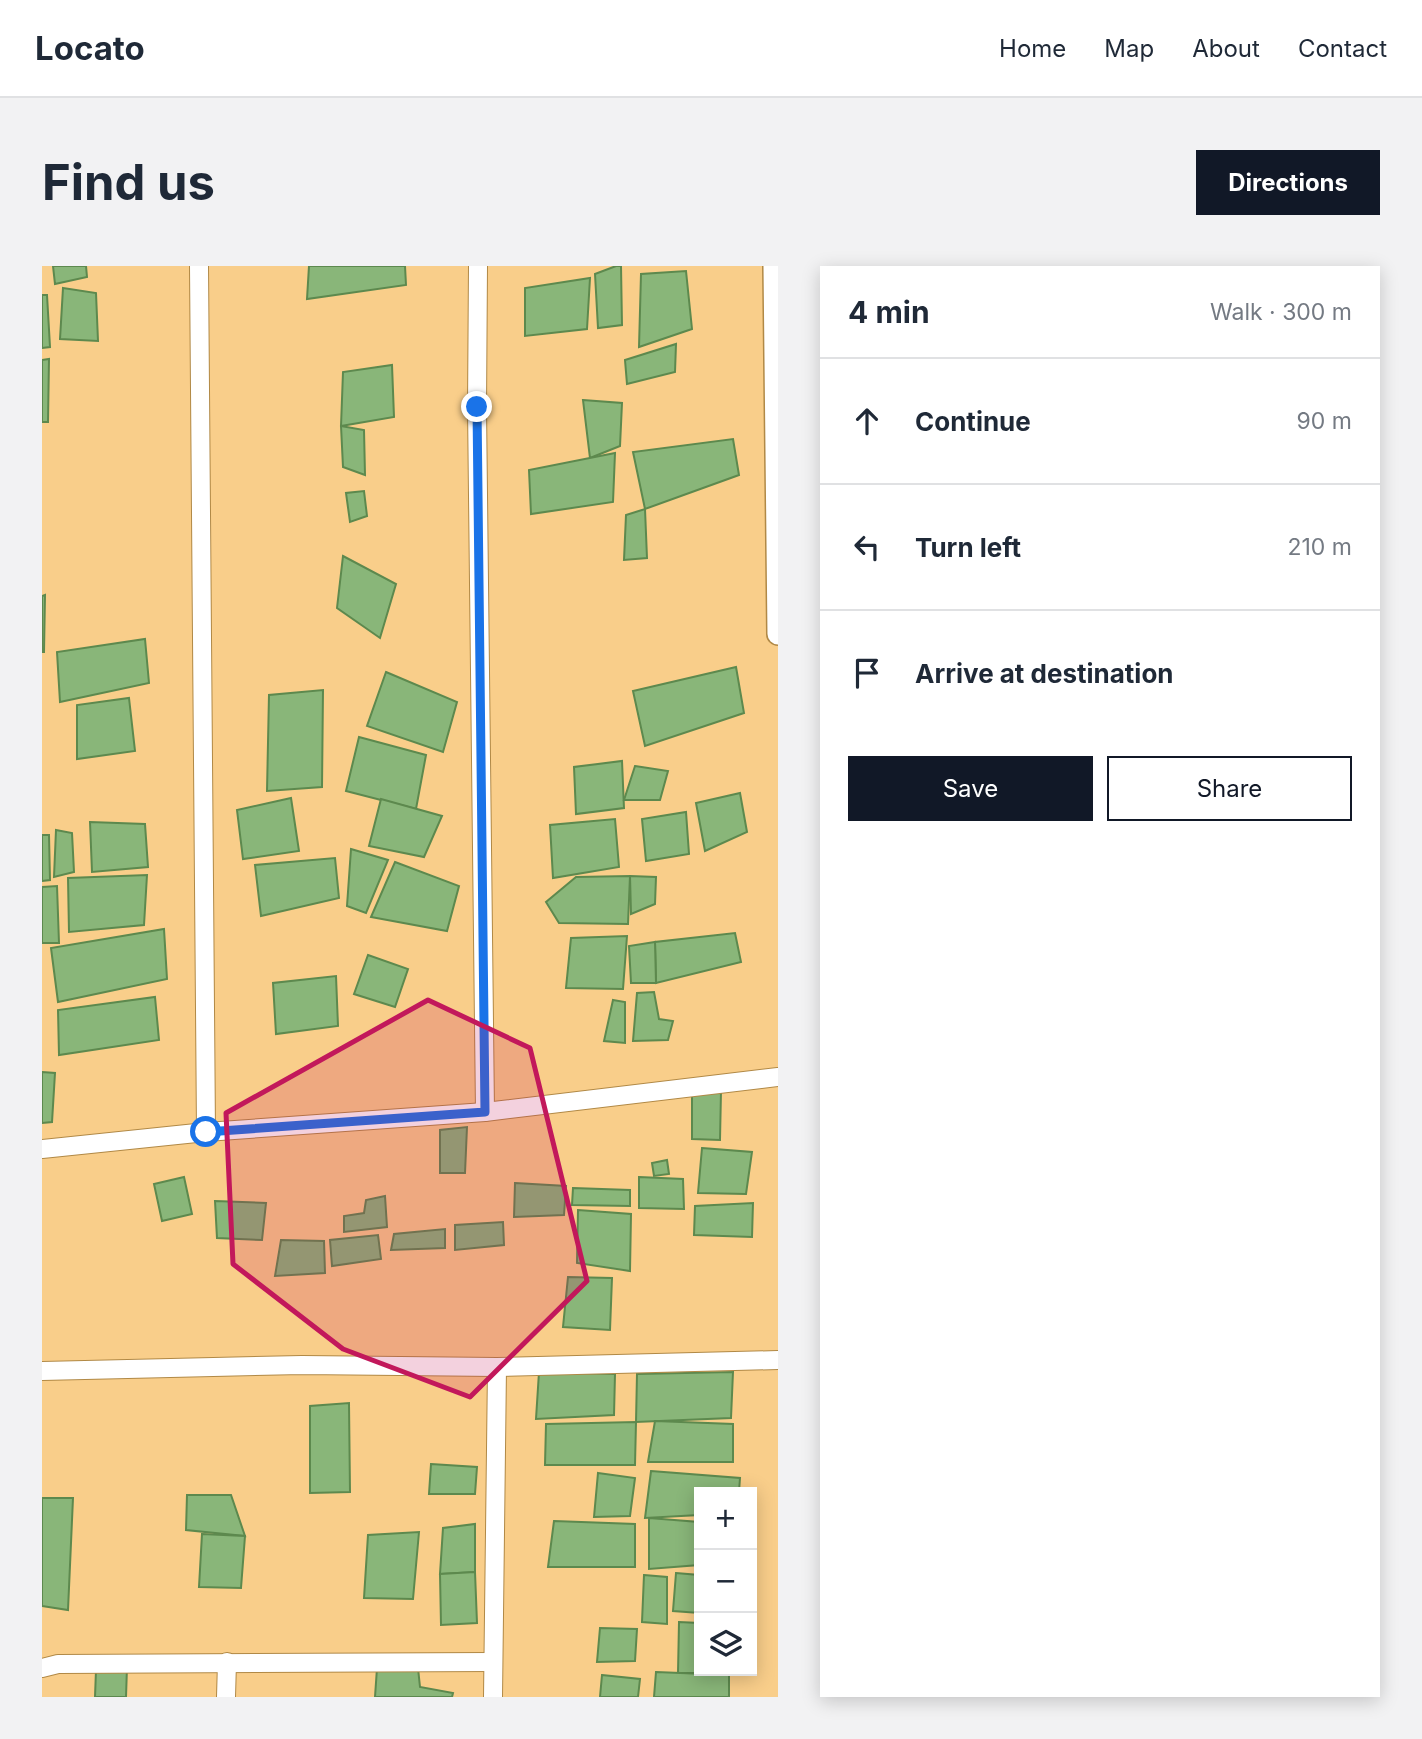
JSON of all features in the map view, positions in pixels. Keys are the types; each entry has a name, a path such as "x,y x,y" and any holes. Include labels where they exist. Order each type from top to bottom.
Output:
{"street":[{"path":"199,266 206,1132"},
{"path":"478,266 485,1112"},
{"path":"774,266 778,634"},
{"path":"42,1149 206,1132 485,1112 778,1077"},
{"path":"42,1371 302,1365 497,1367 778,1360"},
{"path":"493,1697 497,1367"},
{"path":"226,1697 227,1662"},
{"path":"42,1668 58,1664 493,1662"}],"highlighted area":[{"path":"428,1000 530,1048 587,1281 470,1397 343,1349 233,1264 226,1113"}],"building":[{"path":"53,266 86,266 87,277 55,284"},
{"path":"309,266 405,266 406,285 307,299"},
{"path":"621,266 622,325 598,328 595,274"},
{"path":"686,271 692,329 639,347 641,274"},
{"path":"590,278 587,329 525,336 525,288"},
{"path":"63,288 96,293 98,341 60,339"},
{"path":"42,295 47,295 50,347 42,348"},
{"path":"676,344 675,372 627,384 625,360"},
{"path":"49,359 48,422 42,422 42,360"},
{"path":"392,365 394,417 341,426 343,372"},
{"path":"583,400 622,403 620,446 590,458"},
{"path":"341,426 364,430 365,475 343,467"},
{"path":"733,439 739,475 645,509 633,452"},
{"path":"615,453 613,502 531,514 529,470"},
{"path":"364,491 367,516 350,522 346,493"},
{"path":"645,509 647,558 624,560 626,515"},
{"path":"343,556 396,584 380,638 337,608"},
{"path":"45,595 44,652 42,652 42,596"},
{"path":"145,639 149,683 60,702 57,652"},
{"path":"736,667 744,713 645,746 633,691"},
{"path":"386,672 457,702 443,752 367,726"},
{"path":"323,690 322,787 267,791 269,695"},
{"path":"129,698 135,751 77,759 77,705"},
{"path":"359,737 426,755 416,809 346,791"},
{"path":"622,761 624,808 576,814 574,767"},
{"path":"635,766 668,771 660,800 624,800"},
{"path":"740,793 747,832 705,851 696,803"},
{"path":"291,798 299,851 243,859 237,810"},
{"path":"381,799 442,816 424,857 369,846"},
{"path":"686,812 689,854 646,861 642,819"},
{"path":"615,819 619,867 553,878 550,825"},
{"path":"90,822 145,824 148,867 92,872"},
{"path":"56,830 72,833 74,872 54,877"},
{"path":"42,835 49,835 50,880 42,881"},
{"path":"351,849 388,860 366,913 347,906"},
{"path":"335,858 339,898 261,916 255,865"},
{"path":"395,862 459,886 447,931 371,917"},
{"path":"147,875 144,925 69,932 68,878"},
{"path":"630,876 656,877 655,904 631,914"},
{"path":"630,876 628,924 559,923 546,902 576,877"},
{"path":"57,886 59,943 42,943 42,887"},
{"path":"164,929 167,979 58,1002 51,948"},
{"path":"735,933 741,962 656,983 655,942"},
{"path":"627,936 623,989 566,988 571,938"},
{"path":"655,942 656,983 631,983 629,946"},
{"path":"368,955 408,969 395,1007 354,994"},
{"path":"336,976 338,1026 276,1034 273,983"},
{"path":"654,992 659,1019 673,1021 668,1040 633,1041 637,993"},
{"path":"155,997 159,1040 59,1055 58,1010"},
{"path":"613,1000 625,1002 625,1043 604,1041"},
{"path":"42,1072 55,1073 52,1122 42,1123"},
{"path":"721,1091 720,1140 692,1139 692,1095"},
{"path":"467,1127 465,1173 440,1173 440,1130"},
{"path":"702,1148 752,1152 746,1194 698,1193"},
{"path":"667,1160 669,1174 654,1176 652,1163"},
{"path":"184,1177 192,1214 162,1221 154,1184"},
{"path":"639,1177 683,1179 684,1209 639,1208"},
{"path":"515,1183 566,1186 564,1215 514,1217"},
{"path":"573,1188 630,1190 630,1206 572,1205"},
{"path":"385,1196 387,1227 344,1232 344,1216 364,1213 366,1200"},
{"path":"215,1201 266,1203 262,1240 217,1238"},
{"path":"753,1203 752,1237 694,1235 695,1206"},
{"path":"578,1210 631,1214 630,1271 577,1263"},
{"path":"503,1222 504,1245 455,1250 455,1225"},
{"path":"445,1229 445,1248 391,1250 394,1234"},
{"path":"378,1235 381,1259 332,1266 330,1240"},
{"path":"281,1240 324,1241 325,1273 275,1276"},
{"path":"568,1277 612,1278 610,1330 563,1327"},
{"path":"539,1372 615,1374 614,1415 536,1419"},
{"path":"733,1372 731,1418 636,1422 637,1374"},
{"path":"349,1403 350,1492 310,1493 310,1406"},
{"path":"655,1421 733,1424 733,1462 648,1462"},
{"path":"636,1422 635,1465 545,1465 546,1424"},
{"path":"431,1464 477,1467 475,1494 429,1494"},
{"path":"651,1471 740,1478 739,1487 694,1487 694,1515 645,1518"},
{"path":"598,1473 635,1478 630,1516 594,1517"},
{"path":"187,1495 231,1495 245,1536 186,1530"},
{"path":"42,1498 73,1498 68,1610 42,1606"},
{"path":"649,1518 694,1522 694,1565 649,1569"},
{"path":"554,1521 635,1524 635,1567 548,1567"},
{"path":"475,1524 475,1572 440,1574 443,1528"},
{"path":"419,1532 413,1599 364,1598 368,1535"},
{"path":"202,1534 245,1536 241,1588 199,1587"},
{"path":"475,1572 477,1623 441,1625 440,1574"},
{"path":"676,1573 694,1575 694,1613 673,1611"},
{"path":"644,1575 667,1577 667,1624 642,1622"},
{"path":"679,1622 694,1623 694,1673 678,1673"},
{"path":"600,1628 637,1629 635,1661 597,1662"},
{"path":"127,1667 126,1697 95,1697 96,1670"},
{"path":"377,1668 418,1668 420,1687 453,1693 452,1697 375,1697"},
{"path":"656,1672 729,1676 729,1697 654,1697"},
{"path":"602,1675 640,1679 638,1697 600,1697"}],"route":[{"path":"206,1132 485,1112 477,407"}]}
